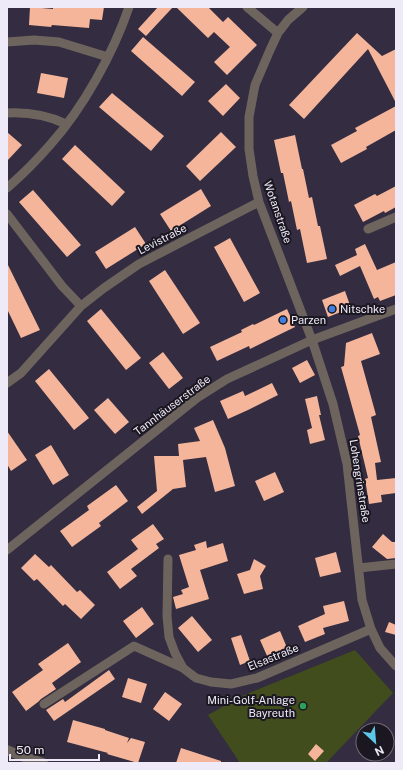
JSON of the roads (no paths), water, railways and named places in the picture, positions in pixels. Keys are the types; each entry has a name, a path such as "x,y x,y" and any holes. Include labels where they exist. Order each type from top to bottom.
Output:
{"street":[{"path":"7,188 47,148 66,124 108,57 129,7"},
{"path":"247,7 278,33"},
{"name":"Wotanstraße","path":"304,7 288,20 278,33 255,85 249,117 249,149 259,202 312,340"},
{"path":"7,42 34,40 59,42 108,57"},
{"path":"7,113 28,113 39,115 66,124"},
{"name":"Levistraße","path":"7,383 21,373 82,306 104,288 139,264 259,202"},
{"path":"7,214 62,286 82,306"},
{"path":"368,229 396,217"},
{"name":"Tannhäuserstraße","path":"7,550 197,398 228,379 312,340 396,309"},
{"name":"Lohengrinstraße","path":"312,340 333,404 347,464 362,600 371,629 380,648 396,666"},
{"name":"Elsastraße","path":"168,559 167,616 169,637 183,668"},
{"path":"359,568 396,564"},
{"name":"Elsastraße","path":"44,704 134,646 183,668 196,678 211,682 231,684 257,678 371,629"},
{"path":"7,750 43,763"}],"place":[{"name":"Nitschke","path":"332,309"},
{"name":"Parzen","path":"283,320"},
{"name":"Mini-Golf-Anlage Bayreuth","path":"303,706"}]}
